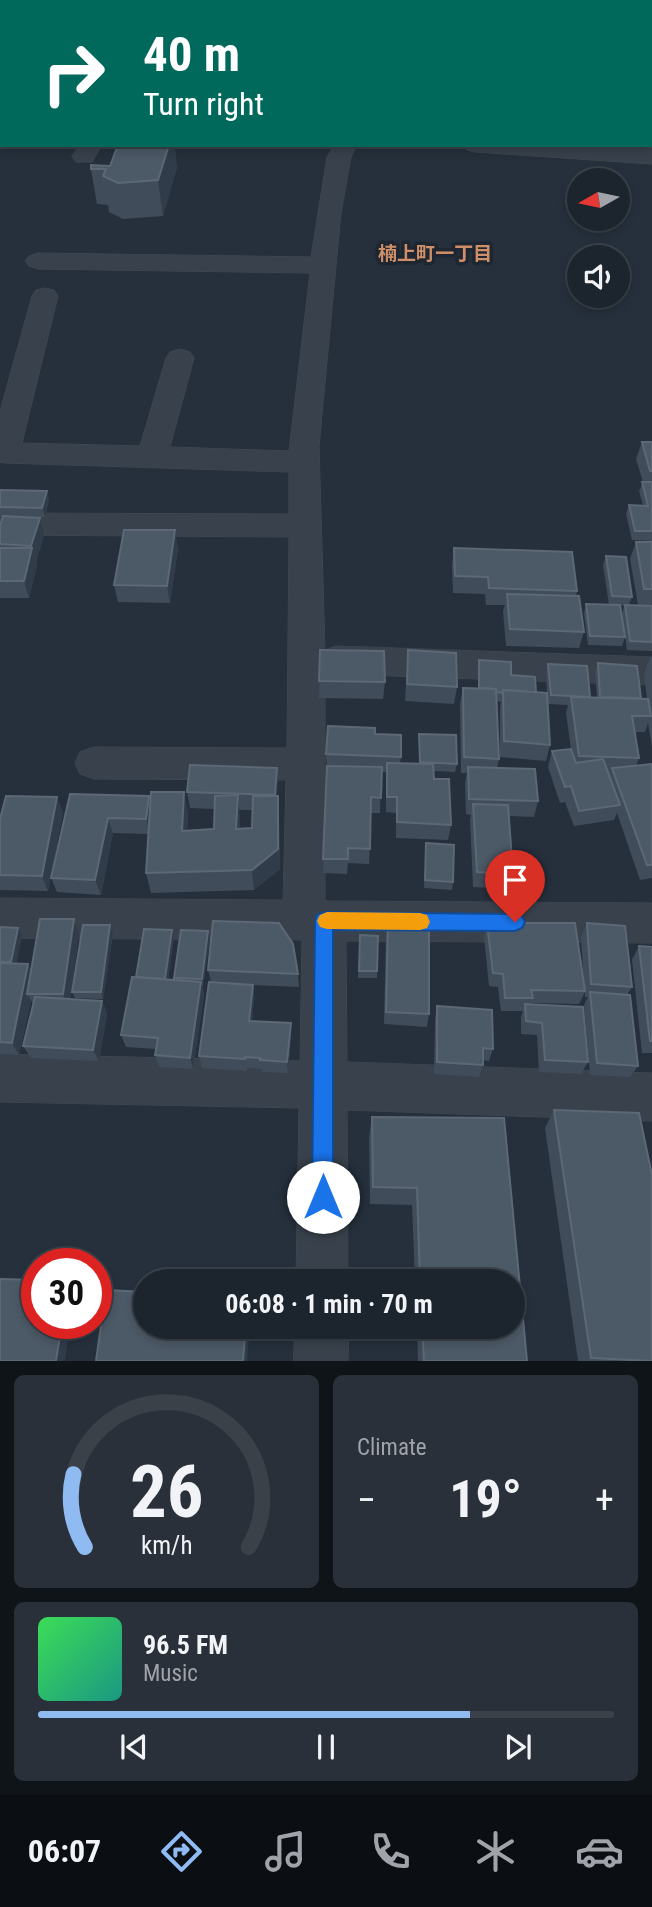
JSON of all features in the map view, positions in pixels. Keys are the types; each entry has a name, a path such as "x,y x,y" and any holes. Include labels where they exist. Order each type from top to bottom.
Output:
{"street":[{"path":"322,1269 323,1085 306,764 303,462 331,201 339,157 345,147"},
{"path":"498,147 652,157"},
{"path":"45,236 2,453 303,462"},
{"path":"37,281 325,265"},
{"path":"152,457 180,358"},
{"path":"0,524 304,526"},
{"path":"307,659 652,671"},
{"path":"94,764 306,764"},
{"path":"0,918 652,923"},
{"path":"0,1078 323,1085 652,1097"},
{"path":"321,1361 322,1339"}],"building":[{"path":"117,147 168,147 158,180 118,183 103,176 106,169 91,169 91,165 110,166"},
{"path":"642,442 652,442 652,471 650,471"},
{"path":"642,482 652,482 652,531 635,531 629,505 648,506"},
{"path":"0,490 47,491 42,508 0,507"},
{"path":"3,516 40,518 31,546 0,544"},
{"path":"124,530 175,530 167,586 114,585"},
{"path":"636,542 652,542 652,589 644,589"},
{"path":"0,548 32,548 24,581 0,581"},
{"path":"454,548 572,552 577,591 489,588 488,577 455,576"},
{"path":"606,556 626,557 632,597 612,596"},
{"path":"507,594 579,596 584,632 510,629"},
{"path":"586,604 620,605 625,637 590,636"},
{"path":"625,605 652,606 652,642 630,641"},
{"path":"320,650 384,651 385,682 319,681"},
{"path":"408,650 456,653 457,687 407,684"},
{"path":"479,660 511,662 511,675 535,677 536,693 503,690 503,693 496,692 496,689 479,688"},
{"path":"598,663 637,666 641,698 600,697"},
{"path":"548,664 587,666 590,697 551,695"},
{"path":"463,688 496,689 499,759 464,757"},
{"path":"503,690 547,693 550,745 504,741"},
{"path":"571,697 648,699 651,716 632,716 639,758 579,756"},
{"path":"328,726 375,728 375,734 401,735 401,757 326,754"},
{"path":"419,734 456,735 457,764 420,762"},
{"path":"571,749 576,763 603,759 620,805 579,811 571,786 565,787 552,751"},
{"path":"387,763 433,764 434,779 449,779 451,825 397,822 397,797 387,797"},
{"path":"652,764 652,865 647,865 612,768"},
{"path":"190,765 277,768 275,795 187,792"},
{"path":"327,766 382,767 381,798 371,797 370,849 348,848 348,859 323,859"},
{"path":"468,767 535,769 538,801 469,799"},
{"path":"151,792 184,792 182,831 214,829 215,796 238,795 236,829 252,828 253,796 278,796 278,849 252,870 146,873"},
{"path":"70,794 149,796 146,819 108,818 95,880 51,878"},
{"path":"6,796 57,797 42,876 0,875 0,819"},
{"path":"473,804 508,805 513,874 477,872"},
{"path":"426,843 454,845 453,882 425,880"},
{"path":"40,919 74,919 63,994 27,994"},
{"path":"388,920 429,921 429,1014 386,1012"},
{"path":"213,921 279,923 293,944 298,974 208,970"},
{"path":"487,923 575,923 585,991 531,990 533,998 505,998 503,974 493,973"},
{"path":"587,923 625,926 632,987 591,984"},
{"path":"83,925 110,925 101,992 72,992"},
{"path":"0,927 18,928 11,962 0,962"},
{"path":"144,929 172,930 165,979 136,977"},
{"path":"181,930 208,931 202,979 174,978"},
{"path":"360,935 378,936 377,971 359,971"},
{"path":"639,946 652,947 652,1041 650,1041"},
{"path":"0,963 28,964 12,1043 0,1042"},
{"path":"132,977 201,982 190,1058 155,1055 158,1038 121,1035"},
{"path":"209,982 253,985 249,1021 291,1023 287,1062 260,1058 199,1056"},
{"path":"590,992 630,995 638,1066 597,1063"},
{"path":"35,997 102,1001 93,1050 23,1046"},
{"path":"525,1004 583,1007 588,1062 545,1060 542,1023 526,1021"},
{"path":"437,1006 492,1010 493,1049 483,1048 483,1065 437,1062"},
{"path":"554,1110 639,1113 652,1175 652,1361 591,1358"},
{"path":"372,1117 504,1118 518,1269 420,1269 417,1188 373,1187"},
{"path":"0,1279 21,1280 21,1339 59,1339 56,1361 0,1361"},
{"path":"112,1290 133,1291 133,1339 245,1339 243,1361 96,1361 99,1339 112,1339"},
{"path":"423,1339 525,1339 527,1361 424,1361"}],"slow traffic":[{"path":"327,921 420,922"}],"district":[{"name":"楠上町一丁目","path":"435,253"}],"route":[{"path":"323,1197 324,921 515,922"}]}
